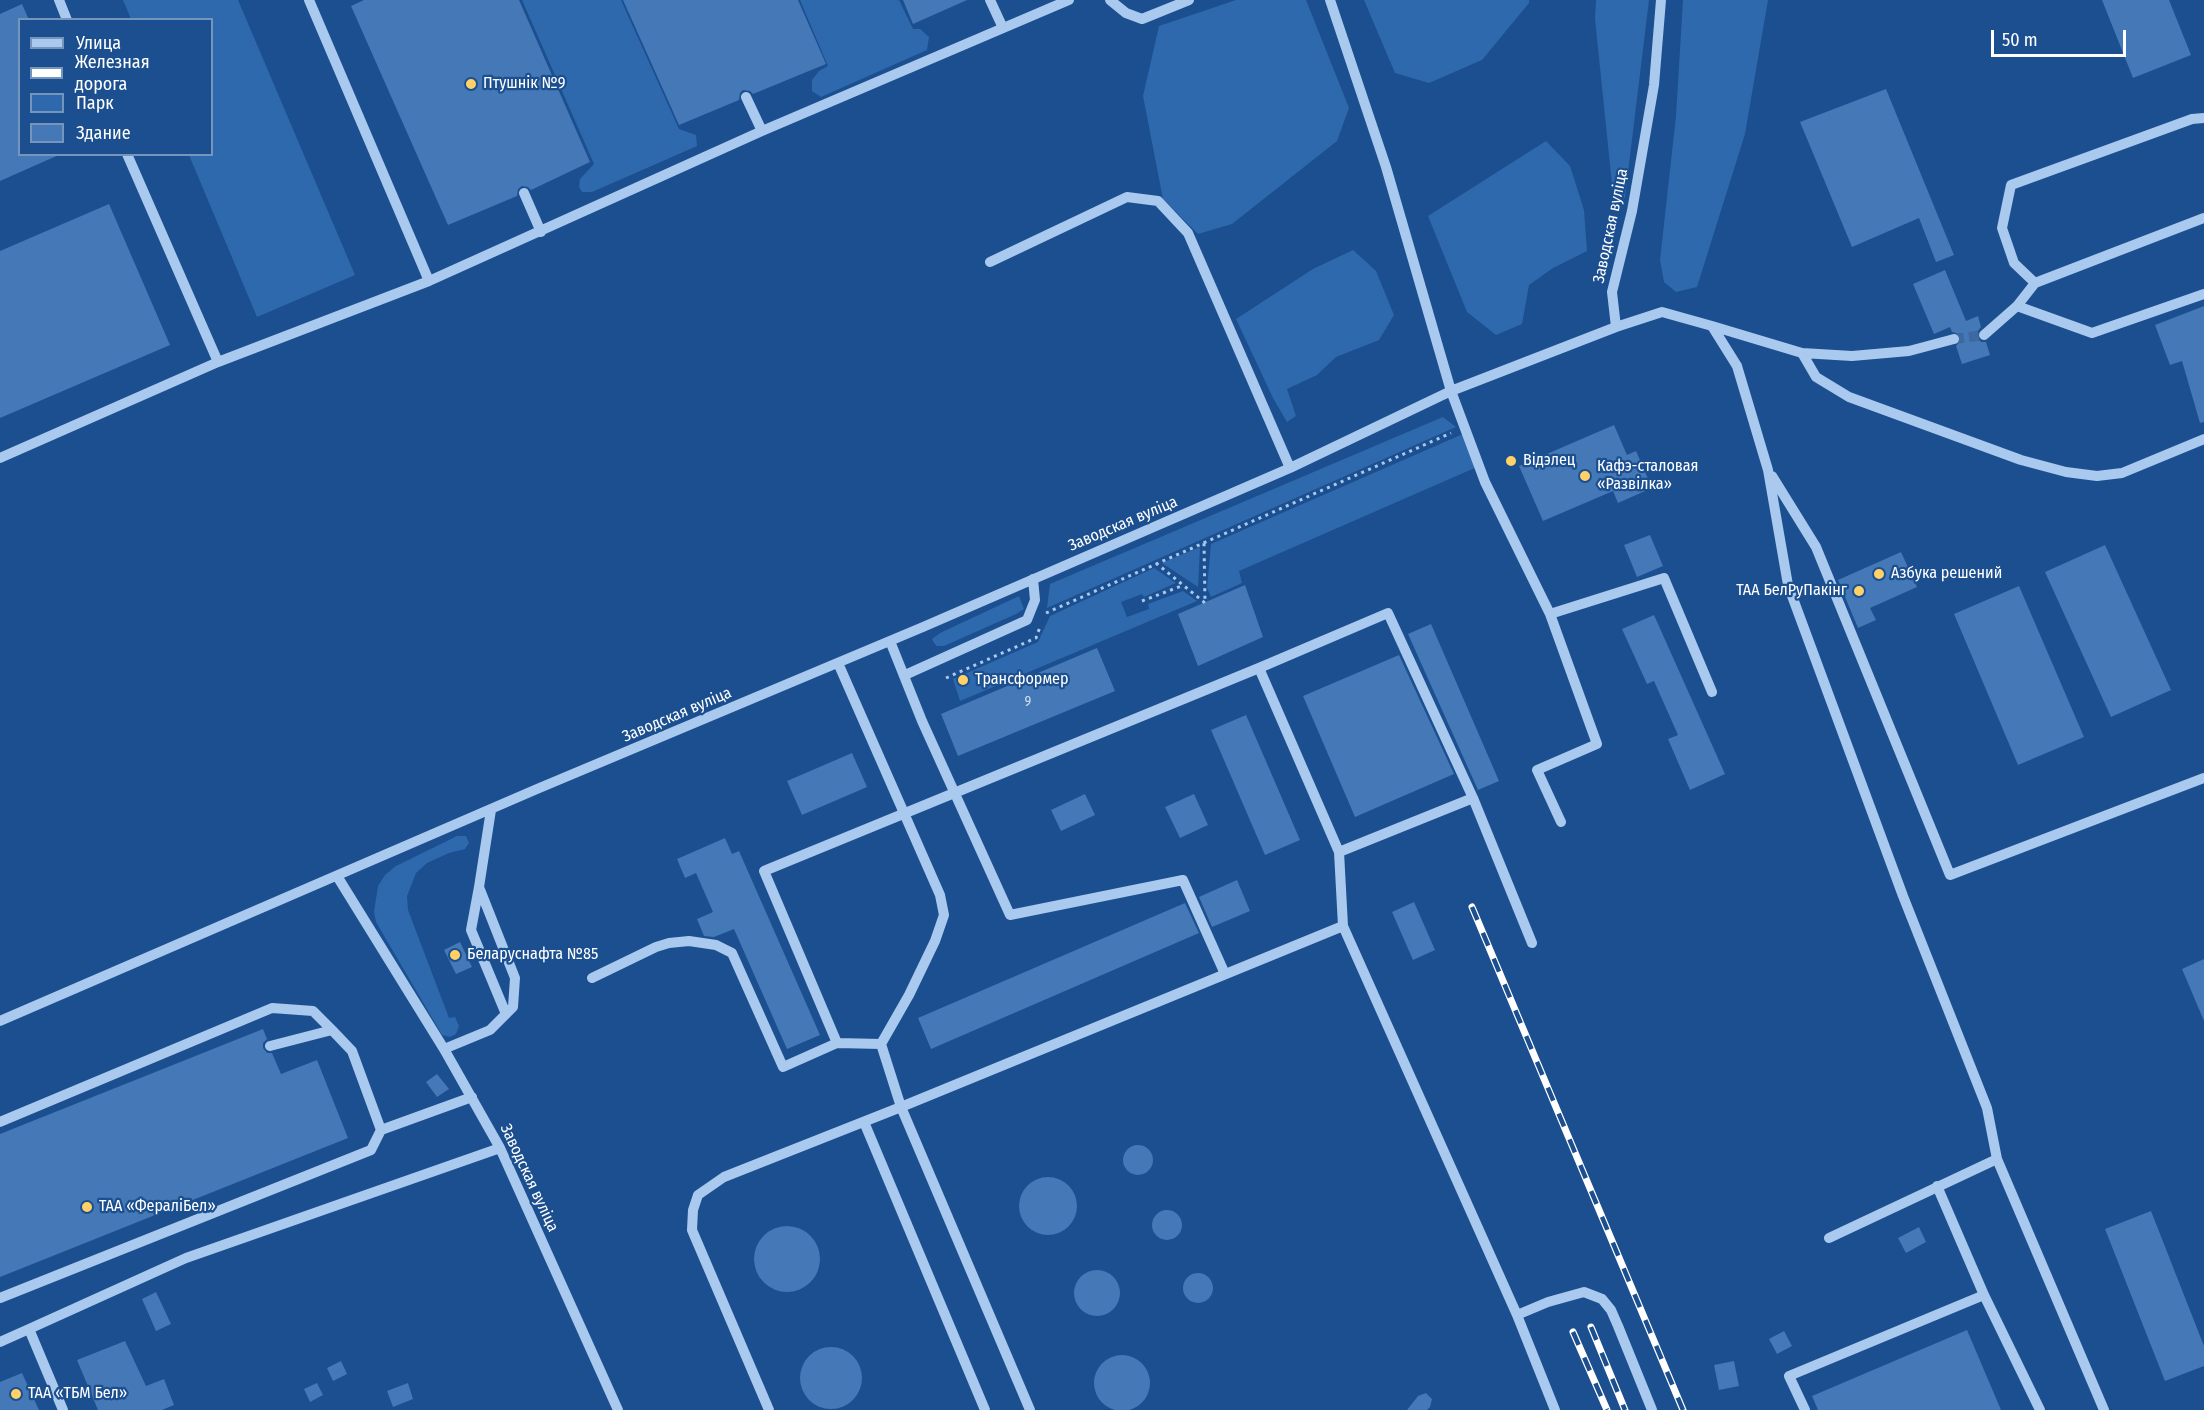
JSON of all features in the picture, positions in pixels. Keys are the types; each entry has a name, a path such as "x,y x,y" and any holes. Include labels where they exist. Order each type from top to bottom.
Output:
{"street":[{"path":"59,0 66,18"},
{"path":"309,0 429,280"},
{"path":"990,0 1003,28"},
{"path":"0,458 218,362 429,280 541,232 762,131 1069,0"},
{"path":"1110,0 1126,13 1142,19 1189,0"},
{"path":"1330,0 1386,167 1451,391 1485,482 1550,614 1597,744 1537,770 1561,822"},
{"name":"Заводская вуліца","path":"0,1021 1290,468 1451,391 1616,327 1612,292 1632,211 1654,85 1661,0"},
{"path":"746,97 762,131"},
{"path":"2035,283 2014,263 2002,228 2011,185 2192,119 2204,118"},
{"path":"128,156 218,362"},
{"path":"524,193 541,232"},
{"path":"990,262 1127,197 1158,201 1188,233 1290,468"},
{"path":"1984,335 2017,306 2035,283 2204,218"},
{"path":"2017,306 2092,333 2204,294"},
{"path":"1616,327 1662,312 1802,353 1852,356 1909,351 1954,339"},
{"path":"1712,326 1737,366 1768,470 1788,585 1903,896 1987,1108 1997,1159 2104,1410"},
{"path":"1802,353 1816,377 1849,397 2021,460 2066,472 2097,476 2122,474 2204,439"},
{"path":"1768,470 1816,547 1950,875 2204,778"},
{"path":"1550,614 1664,578 1712,692"},
{"path":"905,675 1028,620 1035,600 1033,579"},
{"path":"837,1043 764,871 1388,613 1473,798 1532,943"},
{"path":"890,641 921,721 1010,915 1184,880 1225,974"},
{"path":"838,663 940,896 944,915 919,973 881,1044 901,1107 1030,1410"},
{"path":"1259,668 1339,852 1343,926 1517,1315 1555,1410"},
{"path":"1339,852 1473,798"},
{"path":"491,810 471,930 506,1014"},
{"name":"Заводская вуліца","path":"337,876 444,1049 500,1148 618,1410"},
{"path":"444,1049 490,1030 513,1006 515,978 479,887"},
{"path":"769,1410 692,1230 693,1210 698,1195 724,1177 1343,926"},
{"path":"592,978 669,943 688,941 716,945 732,953 783,1067 837,1043 881,1044"},
{"path":"0,1122 272,1008 313,1011 352,1051 381,1130"},
{"path":"270,1046 332,1030"},
{"path":"0,1298 371,1150 381,1130 472,1097"},
{"path":"864,1122 985,1410"},
{"path":"0,1342 186,1258 500,1148"},
{"path":"1829,1238 1997,1159"},
{"path":"1937,1186 1984,1295 2040,1410"},
{"path":"1517,1315 1548,1302 1584,1292 1602,1299 1611,1310 1652,1410"},
{"path":"1806,1410 1789,1376 1984,1295"},
{"path":"29,1329 63,1410"}],"path":[{"path":"946,678 1035,638 1047,612 1465,427"},
{"path":"1156,562 1205,603 1204,542"},
{"path":"1143,602 1184,585"}],"green space":[{"path":"123,0 238,0 355,275 257,317 189,156 213,156 213,18 131,18"},
{"path":"522,0 621,0 679,129 696,135 697,146 592,192 582,192 579,187 580,179 594,164"},
{"path":"800,0 899,0 913,29 920,29 929,37 927,50 821,97 812,91 812,80 819,71 828,66"},
{"path":"1236,0 1306,0 1349,108 1337,141 1232,224 1198,234 1163,199 1143,96 1159,26"},
{"path":"1364,0 1529,0 1529,3 1482,60 1429,83 1395,73"},
{"path":"1596,0 1649,0 1625,197 1621,203 1613,194 1595,19"},
{"path":"1683,0 1768,0 1745,134 1697,287 1676,292 1664,282 1660,260 1676,116"},
{"path":"1546,141 1570,166 1584,210 1587,251 1553,268 1529,285 1522,324 1496,335 1467,312 1428,216"},
{"path":"1353,250 1376,271 1394,315 1379,340 1336,357 1317,375 1287,389 1296,416 1287,422 1273,398 1236,319 1313,269"},
{"path":"1443,417 1456,427 1047,608 1050,584"},
{"path":"1463,434 1477,467 1239,571 1242,583 1211,597 1207,588 1211,544"},
{"path":"1200,547 1198,587 1162,563"},
{"path":"1154,568 1176,583 1144,597 1142,594 1121,602 1127,617 1149,609 1148,604 1183,591 1197,601 960,701 953,679 1038,642 1050,616"},
{"path":"1019,596 1024,609 1016,614 944,646 937,646 934,643 932,639 940,633"},
{"path":"457,836 466,836 469,843 465,849 427,863 416,873 407,896 408,910 449,1018 455,1017 459,1026 456,1034 450,1037 442,1035 376,922 374,912 378,886 385,875 396,866"}],"building":[{"name":"Птушнік №9","path":"364,0 519,0 590,162 531,190 522,186 518,189 517,196 448,225 351,6"},
{"path":"623,0 798,0 826,64 753,94 743,90 739,100 679,125"},
{"path":"903,0 967,0 913,24"},
{"path":"2102,0 2169,0 2191,55 2133,78"},
{"path":"22,4 28,18 18,18 18,156 56,156 0,181 0,14"},
{"path":"1886,89 1954,255 1936,262 1919,218 1852,247 1800,122"},
{"path":"109,204 170,345 0,418 0,251"},
{"path":"1945,270 1966,321 1978,316 1981,327 1977,332 1977,337 1981,342 1986,342 1990,355 1962,364 1956,346 1961,340 1960,334 1952,332 1950,327 1934,334 1913,284"},
{"path":"2204,306 2204,422 2200,423 2182,361 2170,365 2155,325"},
{"name":"Кафэ-сталовая «Развілка»","path":"1614,425 1627,455 1636,451 1652,488 1618,503 1613,491 1543,521 1519,466"},
{"path":"1650,535 1663,566 1637,577 1624,545"},
{"path":"2105,545 2171,690 2111,717 2045,572"},
{"path":"1901,552 1917,587 1870,608 1876,620 1858,628 1838,580"},
{"path":"1245,585 1263,637 1198,666 1178,614"},
{"path":"2019,586 2084,737 2018,765 1954,614"},
{"path":"1654,615 1725,774 1690,790 1668,739 1678,735 1654,681 1647,684 1622,629"},
{"path":"1431,624 1499,781 1478,790 1408,634"},
{"path":"1097,648 1115,691 958,756 941,714"},
{"path":"1399,655 1454,774 1355,817 1303,696"},
{"path":"1246,715 1300,840 1265,855 1211,730"},
{"path":"852,753 867,787 802,815 787,781"},
{"path":"1085,794 1095,815 1061,831 1051,810"},
{"path":"1194,794 1208,825 1180,838 1165,807"},
{"path":"725,838 732,854 739,851 820,1035 787,1049 734,929 714,937 704,936 697,919 713,912 696,873 685,878 677,859"},
{"path":"1237,880 1250,911 1212,927 1199,897"},
{"path":"1414,902 1435,950 1413,960 1392,912"},
{"path":"1185,903 1199,933 931,1049 918,1018"},
{"path":"460,942 472,967 456,974 444,950"},
{"path":"2204,959 2204,1021 2182,969"},
{"name":"ТАА «ФераліБел»","path":"263,1029 267,1039 263,1043 263,1048 267,1053 272,1053 281,1074 317,1060 348,1138 0,1277 0,1134"},
{"path":"437,1074 449,1089 437,1097 426,1082"},
{"path":"1138,1145 1149,1149 1153,1160 1149,1171 1138,1175 1127,1171 1123,1160 1127,1149"},
{"path":"1048,1177 1064,1182 1072,1190 1077,1206 1072,1222 1064,1230 1048,1235 1032,1230 1024,1222 1019,1206 1024,1190 1032,1182"},
{"path":"1167,1210 1178,1214 1182,1225 1178,1236 1167,1240 1156,1236 1152,1225 1156,1214"},
{"path":"2151,1211 2204,1346 2204,1366 2165,1381 2105,1229"},
{"path":"780,1226 794,1226 806,1231 815,1240 820,1259 818,1272 811,1283 794,1292 780,1292 768,1287 759,1278 754,1266 754,1252 759,1240 768,1231"},
{"path":"1919,1227 1926,1242 1906,1253 1898,1238"},
{"path":"1097,1270 1113,1277 1120,1293 1113,1309 1097,1316 1081,1309 1074,1293 1081,1277"},
{"path":"1198,1273 1209,1277 1213,1288 1209,1299 1198,1303 1187,1299 1183,1288 1187,1277"},
{"path":"156,1292 171,1324 156,1331 142,1299"},
{"path":"1967,1330 2001,1410 1818,1410 1812,1396"},
{"path":"1784,1331 1792,1346 1777,1354 1769,1339"},
{"path":"125,1341 146,1386 164,1379 174,1405 162,1410 98,1410 77,1360"},
{"path":"831,1347 853,1356 862,1378 853,1400 831,1409 809,1400 800,1378 809,1356"},
{"path":"1122,1355 1133,1357 1142,1363 1148,1372 1150,1383 1148,1394 1142,1403 1133,1409 1122,1411 1111,1409 1102,1403 1096,1394 1094,1383 1096,1372 1102,1363 1111,1357"},
{"path":"341,1361 347,1374 333,1381 327,1368"},
{"path":"1734,1361 1739,1386 1719,1390 1714,1365"},
{"name":"ТАА «ТБМ Бел»","path":"22,1373 39,1410 0,1410 0,1382"},
{"path":"317,1383 323,1395 310,1402 304,1389"},
{"path":"408,1383 413,1399 393,1407 387,1391"},
{"path":"1426,1393 1432,1399 1427,1410 1407,1410 1418,1396"}],"tunnel":[{"path":"1954,339 1984,335"}],"railway":[{"path":"1472,907 1683,1410"},
{"path":"1591,1327 1625,1410"},
{"path":"1573,1332 1607,1410"}],"place":[{"name":"Птушнік №9","path":"471,84"},
{"name":"Відэлец","path":"1511,461"},
{"name":"Кафэ-сталовая «Развілка»","path":"1585,476"},
{"name":"Азбука решений","path":"1879,574"},
{"name":"ТАА БелРуПакінг","path":"1859,591"},
{"name":"Трансформер","path":"963,680"},
{"name":"Беларуснафта №85","path":"455,955"},
{"name":"ТАА «ФераліБел»","path":"87,1207"},
{"name":"ТАА «ТБМ Бел»","path":"16,1394"}]}
